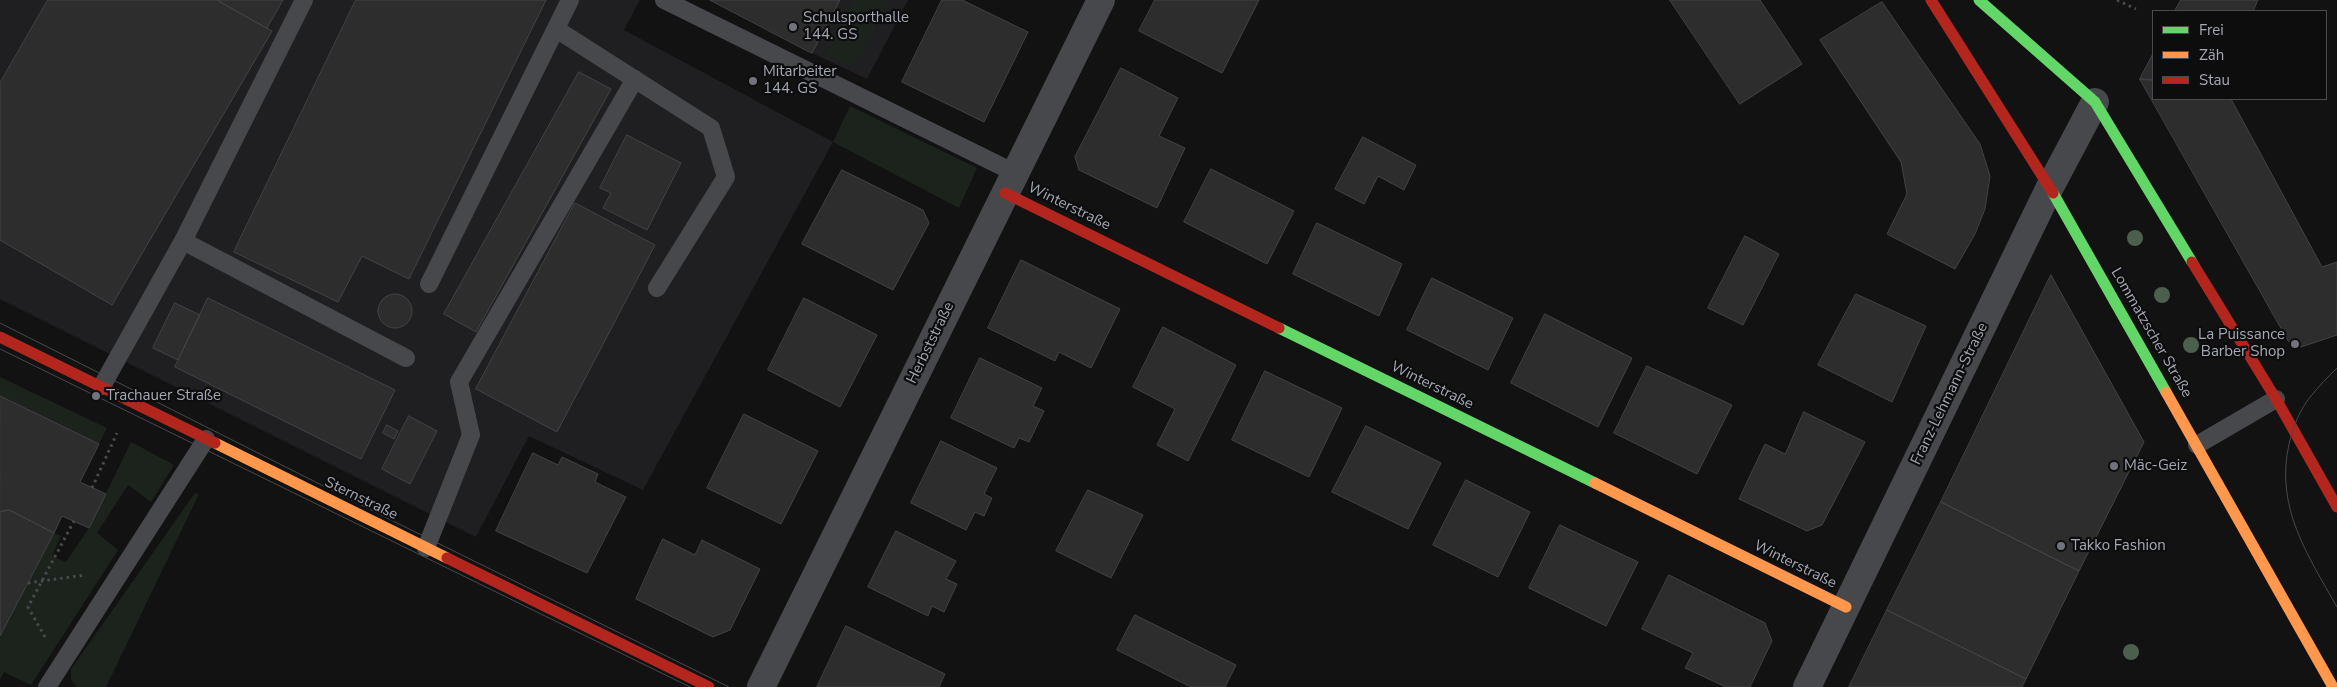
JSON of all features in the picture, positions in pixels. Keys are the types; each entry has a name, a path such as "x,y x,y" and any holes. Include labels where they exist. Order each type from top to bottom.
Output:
{"street":[{"name":"Herbststraße","path":"761,687 1101,0"},
{"name":"Lommatzscher Straße","path":"1931,0 2050,187 2333,687"},
{"path":"1979,0 2095,102 2276,399 2337,506"},
{"name":"Franz-Lehmann-Straße","path":"1807,687 2050,187 2095,102"},
{"name":"Winterstraße","path":"1010,183 1846,607"},
{"name":"Sternstraße","path":"0,337 710,687"}],"lane":[{"path":"102,386 183,241 304,0"},
{"path":"429,284 570,0"},
{"path":"664,0 1010,183"},
{"path":"556,29 711,128 726,177 657,288"},
{"path":"426,548 471,435 459,382 635,79"},
{"path":"183,241 406,358"},
{"path":"2197,445 2276,399"},
{"path":"47,687 206,439"}],"path":[{"path":"2118,0 2136,9"},
{"path":"92,488 132,401"},
{"path":"61,665 28,607 44,581 74,521"},
{"path":"28,583 123,570"}],"shaded area":[{"path":"0,0 640,0 624,30 833,142 643,490 529,436 476,537 0,299"},
{"path":"710,0 908,0 867,79"},
{"path":"854,0 889,0 854,68 826,54"},
{"path":"850,106 977,168 959,208 833,142"},
{"path":"0,377 107,428 99,444 0,396"},
{"path":"131,442 174,465 151,502 128,485 97,533 118,550 31,685 4,672 0,680 0,636 54,533 61,536 52,556 66,562 89,528"},
{"path":"195,493 199,494 106,687 77,687 71,680 71,669"}],"building":[{"path":"48,0 217,0 272,31 112,305 0,240 0,83"},
{"path":"217,0 283,0 267,28"},
{"path":"356,0 546,0 409,279 362,256 338,302 234,252"},
{"name":"Schulsporthalle 144. GS","path":"710,0 840,0 812,53"},
{"path":"942,0 962,0 1028,32 984,122 902,82"},
{"path":"1155,0 1259,0 1222,73 1139,31"},
{"path":"1670,0 1760,0 1802,64 1740,104"},
{"path":"2181,0 2258,0 2253,10 2176,10"},
{"path":"1882,2 1980,144 1990,176 1985,209 1975,234 1955,269 1887,234 1907,194 1901,162 1820,40"},
{"path":"2152,56 2152,80 2140,79"},
{"path":"1121,68 1178,98 1159,136 1185,148 1157,208 1079,170 1075,157"},
{"path":"579,72 611,89 476,332 444,314"},
{"path":"2140,79 2152,80 2152,100 2232,100 2322,267 2337,262 2337,335 2301,347 2289,342"},
{"path":"627,135 681,163 647,230 603,208 611,193 600,188"},
{"path":"1363,137 1416,165 1404,190 1378,176 1364,204 1335,189"},
{"path":"1211,169 1294,211 1267,264 1184,222"},
{"path":"842,170 923,210 929,223 893,290 802,244"},
{"path":"575,203 655,245 557,432 476,389"},
{"path":"1317,223 1402,264 1379,316 1293,274"},
{"path":"1745,236 1779,254 1743,325 1708,308"},
{"path":"1021,260 1120,309 1091,368 1059,352 1055,361 988,328"},
{"path":"2051,275 2144,442 2079,571 1941,502"},
{"path":"1432,278 1513,318 1488,370 1407,330"},
{"path":"395,294 407,299 412,311 407,323 395,328 383,323 378,311 383,299"},
{"path":"1856,294 1926,326 1892,402 1818,365"},
{"path":"208,298 395,390 361,459 175,367"},
{"path":"804,298 877,335 840,407 768,370"},
{"path":"175,303 200,315 178,360 153,348"},
{"path":"1545,314 1632,358 1598,427 1511,383"},
{"path":"1163,327 1236,365 1188,461 1157,445 1175,409 1133,387"},
{"path":"980,358 1042,388 1033,406 1044,411 1029,442 1019,438 1014,448 951,418"},
{"path":"1647,366 1732,405 1697,474 1614,433"},
{"path":"1265,371 1342,408 1309,477 1232,440"},
{"path":"0,396 99,444 80,482 106,494 89,528 62,516 54,533 9,510 0,512"},
{"path":"1804,412 1865,442 1822,525 1807,531 1739,499 1765,444 1785,454"},
{"path":"744,414 818,451 781,524 707,488"},
{"path":"409,416 437,431 410,484 382,469"},
{"path":"387,425 398,431 394,439 383,433"},
{"path":"1366,426 1441,463 1408,529 1332,492"},
{"path":"941,441 997,468 984,494 992,498 984,516 975,512 966,530 911,503"},
{"path":"533,453 558,465 562,457 598,474 595,482 626,497 587,573 496,531"},
{"path":"1466,480 1530,512 1498,577 1433,545"},
{"path":"1088,490 1143,515 1111,578 1056,551"},
{"path":"1941,502 2079,571 2026,679 1887,610"},
{"path":"9,510 54,533 0,636 0,512"},
{"path":"1560,525 1638,562 1606,626 1529,588"},
{"path":"896,531 956,561 946,579 957,584 944,612 932,606 928,616 868,587"},
{"path":"663,539 695,555 702,540 760,569 730,630 713,637 636,599"},
{"path":"1669,575 1765,623 1772,641 1750,687 1726,687 1685,668 1693,653 1642,629"},
{"path":"1887,610 2026,679 2022,687 1849,687"},
{"path":"1135,615 1236,665 1225,687 1191,687 1117,650"},
{"path":"846,626 945,674 939,687 817,687"}],"tram line":[{"path":"0,323 387,518 729,687"},
{"path":"0,349 690,687"},
{"path":"2337,368 2314,392 2300,412 2289,444 2286,467 2286,489 2296,529 2337,607"}],"traffic: fast":[{"path":"1979,0 2095,102 2192,262"},
{"path":"2053,193 2166,392"},
{"path":"1279,328 1595,483"}],"traffic: slow":[{"path":"2166,392 2333,687"},
{"path":"215,443 447,558"},
{"path":"1595,483 1846,607"}],"traffic: jam":[{"path":"1931,0 2053,193"},
{"path":"1005,193 1279,328"},
{"path":"2192,262 2276,399 2337,507"},
{"path":"0,337 215,443"},
{"path":"447,558 709,687"}],"place":[{"name":"Schulsporthalle 144. GS","path":"793,27"},
{"name":"Mitarbeiter 144. GS","path":"753,81"},
{"name":"La Puissance Barber Shop","path":"2295,344"},
{"name":"Trachauer Straße","path":"96,396"},
{"name":"Mäc-Geiz","path":"2114,466"},
{"name":"Takko Fashion","path":"2061,546"}]}
